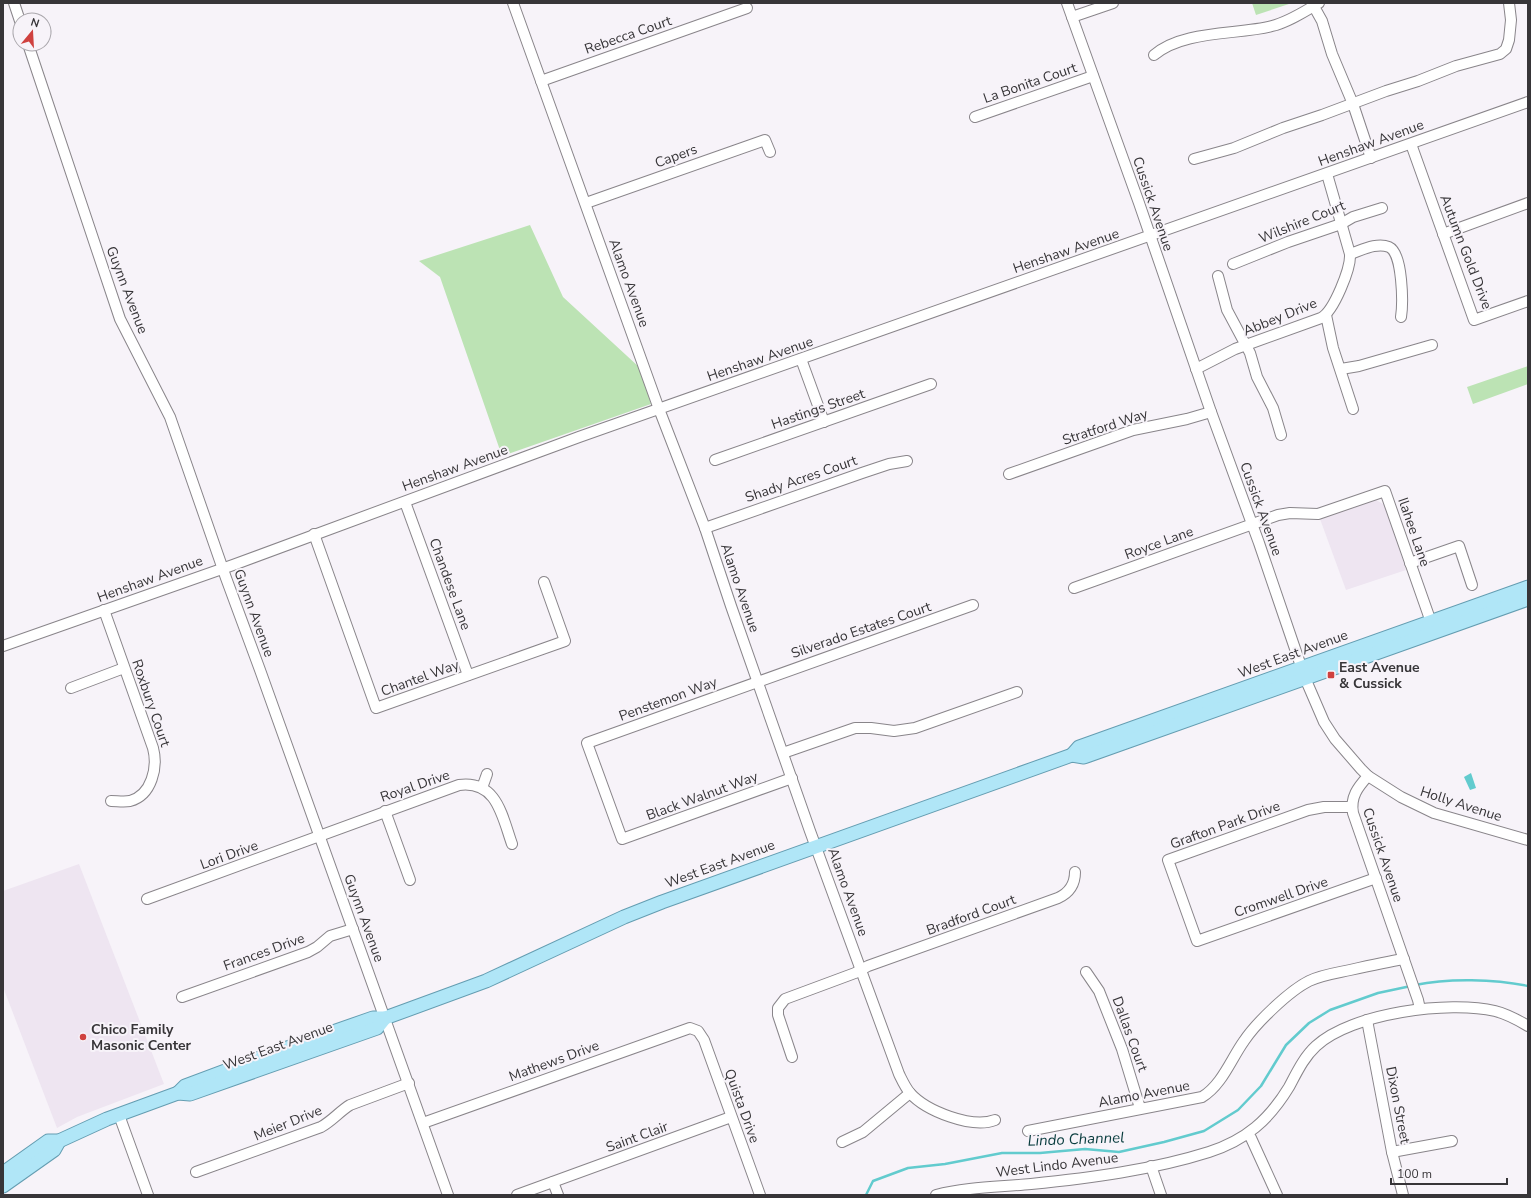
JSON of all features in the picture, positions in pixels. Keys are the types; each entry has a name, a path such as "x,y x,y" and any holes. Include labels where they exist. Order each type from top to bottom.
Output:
{"main road":[{"name":"West East Avenue","path":"3,1173 48,1141 59,1141 89,1126 178,1093 190,1094 377,1028 385,1018 486,981 642,910 816,846 1072,755 1084,757 1431,622 1528,587"},
{"name":"West East Avenue","path":"1303,673 1528,599"},
{"name":"West East Avenue","path":"3,1186 54,1150 59,1141"}],"street":[{"name":"Alamo Avenue","path":"513,3 659,410 705,528 730,606 899,1074 910,1093 931,1108 950,1116 980,1123 995,1120"},
{"name":"Cussick Avenue","path":"1067,3 1211,412 1253,525 1303,673 1318,710 1331,733 1348,755 1368,776 1355,792 1352,800 1353,813 1419,1005"},
{"path":"1072,17 1113,3"},
{"path":"1194,159 1234,148 1283,128 1418,81 1456,66 1500,54 1506,49 1509,40 1511,20 1509,3"},
{"path":"1154,55 1167,46 1196,37 1278,24 1315,4 1322,21 1334,62 1353,104 1371,158"},
{"name":"Rebecca Court","path":"541,81 747,8"},
{"name":"Guynn Avenue","path":"31,52 120,319 170,417 222,568 448,1195"},
{"name":"La Bonita Court","path":"975,117 1093,76"},
{"name":"Henshaw Avenue","path":"3,646 801,359 1528,102"},
{"name":"Capers","path":"586,203 764,140 770,152"},
{"name":"Autumn Gold Drive","path":"1410,144 1474,320 1528,301"},
{"name":"Abbey Drive","path":"1196,369 1246,345 1326,315 1336,298 1350,263 1350,254 1327,174"},
{"path":"1443,234 1528,203"},
{"name":"Wilshire Court","path":"1233,264 1341,224 1353,217 1382,208"},
{"path":"1350,254 1370,247 1380,246 1388,246 1394,250 1400,271 1403,295 1401,318"},
{"path":"1218,276 1227,310 1250,353 1257,377 1273,408 1281,435"},
{"path":"1326,315 1333,348 1353,409"},
{"path":"1341,369 1359,366 1432,345"},
{"path":"801,359 824,422"},
{"name":"Hastings Street","path":"715,460 931,384"},
{"name":"Stratford Way","path":"1009,474 1133,430 1187,420 1211,412"},
{"name":"Shady Acres Court","path":"705,528 862,472 889,464 907,461"},
{"name":"Ilahee Lane","path":"1253,525 1284,514 1310,514 1327,512 1385,491 1431,622"},
{"name":"Chandese Lane","path":"405,502 468,676"},
{"name":"Royce Lane","path":"1074,588 1253,525"},
{"name":"Chantel Way","path":"314,534 376,708 565,641 544,582"},
{"path":"1410,563 1459,546 1472,585"},
{"name":"Silverado Estates Court","path":"758,681 973,605"},
{"name":"Roxbury Court","path":"104,610 153,748 155,768 154,774 147,788 137,798 127,802 111,801"},
{"path":"71,688 124,668"},
{"name":"Penstemon Way","path":"622,839 587,743 758,681"},
{"path":"783,753 855,728 871,728 894,731 915,728 1017,692"},
{"path":"488,774 482,788 492,795 496,801 512,844"},
{"name":"Holly Avenue","path":"1368,776 1392,792 1426,810 1445,817 1528,840"},
{"name":"Black Walnut Way","path":"622,839 792,778"},
{"name":"Royal Drive","path":"319,835 458,785 472,784 482,788"},
{"name":"Grafton Park Drive","path":"1197,941 1168,860 1316,808 1352,807"},
{"path":"385,812 410,880"},
{"name":"Lori Drive","path":"147,899 280,851 319,835"},
{"name":"Bradford Court","path":"792,1057 778,1015 778,1008 788,997 862,970 868,966 1058,898 1071,889 1075,872"},
{"name":"Cromwell Drive","path":"1197,941 1376,878"},
{"name":"Frances Drive","path":"182,997 308,952 317,947 330,936 353,928"},
{"name":"Alamo Avenue","path":"1028,1131 1140,1108 1192,1100 1206,1094 1216,1085 1235,1053 1251,1031 1293,992 1308,982 1333,973 1404,959"},
{"name":"Dallas Court","path":"1086,972 1099,991 1122,1049 1140,1108"},
{"name":"West Lindo Avenue","path":"936,1195 958,1191 1087,1177 1151,1166 1210,1151 1226,1145 1248,1134 1278,1103 1304,1059 1316,1045 1340,1029 1419,1005 1480,1008 1502,1012 1528,1026"},
{"name":"Dixon Street","path":"1367,1020 1392,1152 1403,1195"},
{"name":"Mathews Drive","path":"423,1123 685,1029 695,1029"},
{"name":"Quista Drive","path":"695,1029 702,1035 704,1040 760,1195"},
{"name":"Meier Drive","path":"196,1172 321,1127 332,1121 350,1105 408,1083"},
{"path":"842,1142 863,1132 910,1093"},
{"path":"120,1114 148,1195"},
{"name":"Saint Clair","path":"517,1195 731,1117"},
{"path":"1248,1134 1277,1195"},
{"path":"1392,1152 1452,1141"},
{"path":"1151,1166 1161,1195"},
{"path":"553,1182 558,1195"}],"shaded area":[{"path":"1376,500 1385,505 1406,570 1346,590 1320,519"},
{"path":"79,864 164,1084 77,1117 57,1128 3,987 3,891"}],"green space":[{"path":"1252,3 1292,3 1256,15"},
{"path":"530,225 563,297 639,367 651,404 502,456 440,277 419,261"},
{"path":"1528,366 1528,384 1473,404 1467,387"}],"water":[{"path":"1471,773 1476,788 1470,790 1464,777"}],"waterway":[{"name":"Lindo Channel","path":"1415,985 1442,981 1472,980 1528,986"},
{"name":"Lindo Channel","path":"866,1195 873,1181 908,1168 945,1164 1002,1153 1040,1153 1085,1149 1119,1152 1204,1131 1238,1110 1261,1086 1286,1045 1309,1023 1330,1010 1378,993 1411,986"}],"place":[{"name":"East Avenue & Cussick","path":"1331,675"},
{"name":"Chico Family Masonic Center","path":"83,1037"}]}
